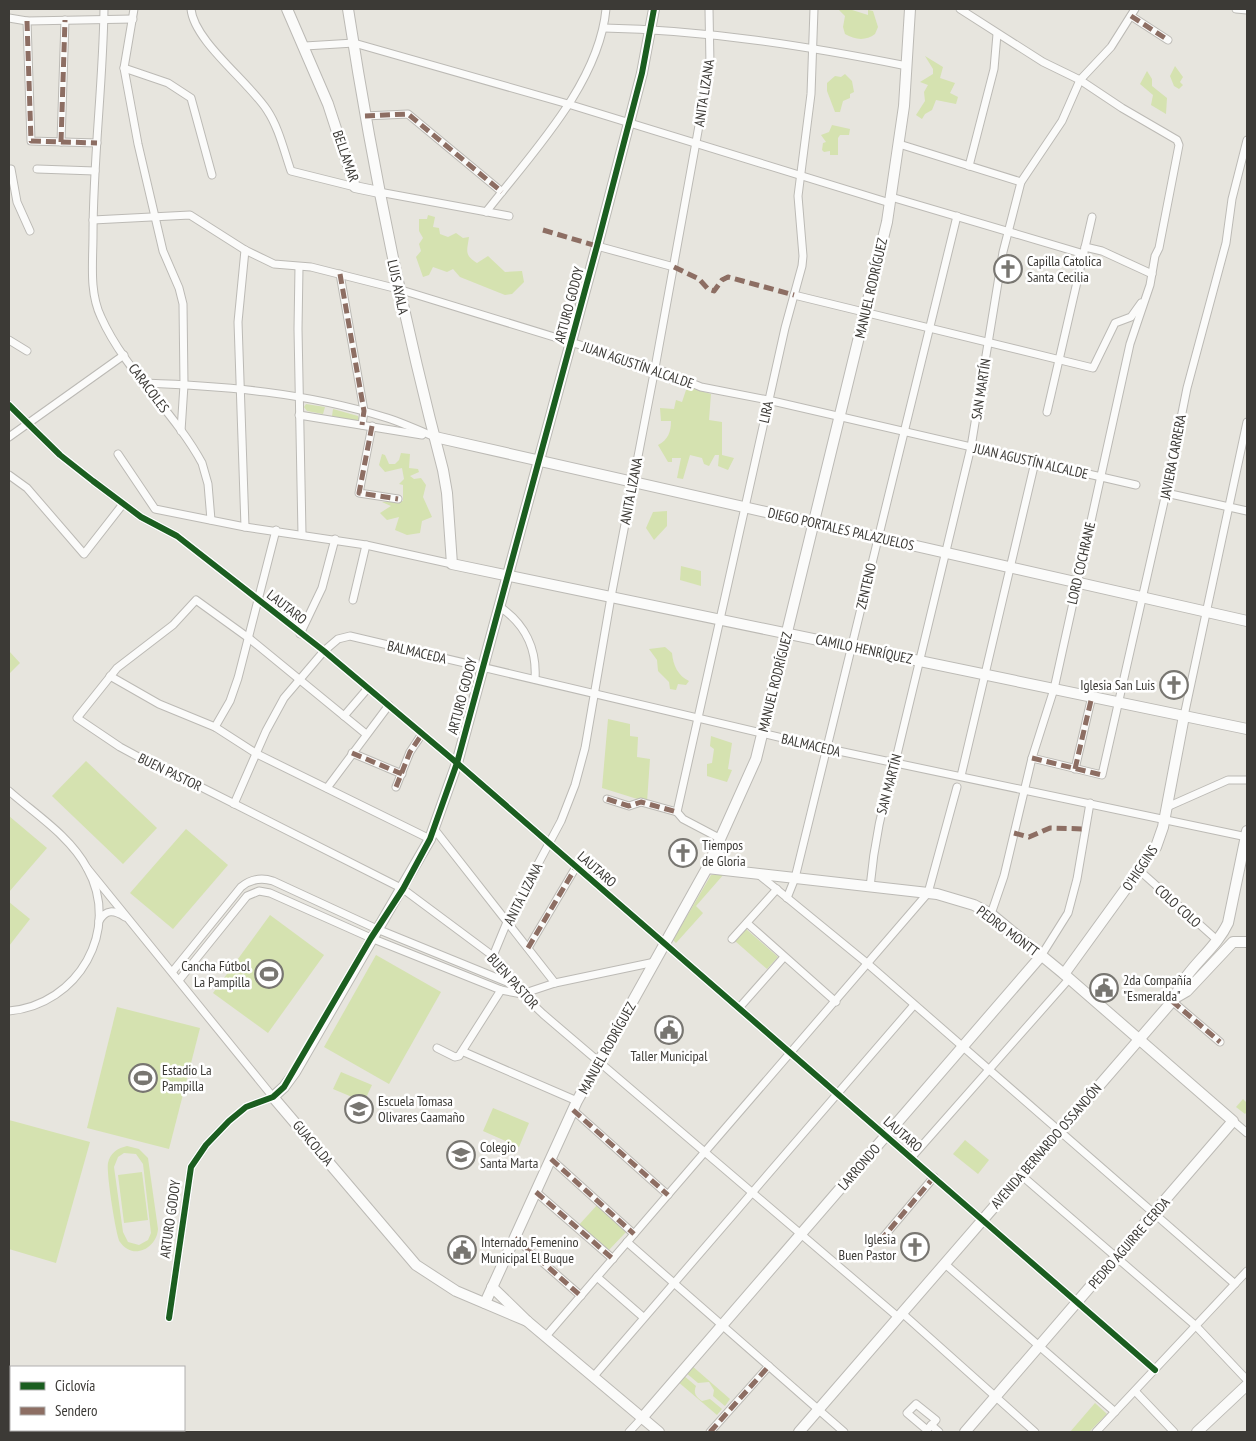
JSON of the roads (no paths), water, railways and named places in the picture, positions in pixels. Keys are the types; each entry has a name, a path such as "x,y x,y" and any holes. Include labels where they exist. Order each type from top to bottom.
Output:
{"street":[{"name":"CARACOLES","path":"104,9 93,220 92,272 95,300 107,331 199,456 205,470 211,520"},
{"path":"134,9 134,18 124,68 138,144 157,216 163,251 180,288 183,304 184,385 181,431"},
{"path":"191,9 197,30 271,116 291,171 355,187"},
{"name":"BELLAMAR","path":"287,9 305,46 328,104 355,187 509,216"},
{"name":"LUIS AYALA","path":"348,9 365,116 398,289 447,493 452,564"},
{"path":"486,212 568,104 591,64 604,28 606,9"},
{"name":"ARTURO GODOY","path":"168,1318 192,1167 206,1145 229,1121 246,1107 273,1097 284,1087 371,938 403,889 432,834 457,763 572,342 629,123 652,29 654,9"},
{"name":"ANITA LIZANA","path":"493,956 507,922 568,803 581,766 710,64 711,35 709,9"},
{"name":"LIRA","path":"677,812 746,507 768,400 803,256 798,210 800,177 810,111 814,9"},
{"name":"MANUEL RODRÍGUEZ","path":"485,1303 575,1106 599,1059 707,868 749,778 841,417 890,200 900,144 910,9"},
{"path":"960,9 1043,62 1080,80"},
{"name":"SAN MARTÍN","path":"870,887 874,842 884,797 895,763 918,660 971,447 1008,231 1021,182 1062,121 1080,80 1108,52 1135,9"},
{"path":"1236,9 1247,10"},
{"path":"1131,16 1168,40"},
{"path":"9,18 27,21 134,18"},
{"path":"61,142 65,20"},
{"path":"27,21 31,142 97,143"},
{"path":"604,28 652,29 711,35 813,48 907,66"},
{"path":"969,166 994,69 997,34"},
{"path":"305,46 354,43 568,104 800,177 1085,250 1102,251 1152,274"},
{"path":"124,68 168,83 191,98 212,174"},
{"name":"LORD COCHRANE","path":"991,914 1004,876 1032,758 1054,689 1130,344 1152,274 1179,145 1177,140 1122,108 1080,80"},
{"path":"365,116 402,113 410,116 502,192"},
{"name":"JAVIERA CARRERA","path":"1075,770 1102,775 1166,493 1187,388 1226,243 1232,199 1247,140"},
{"path":"900,144 1021,182"},
{"path":"10,169 17,202 30,231"},
{"path":"37,169 95,171"},
{"name":"JUAN AGUSTÍN ALCALDE","path":"93,220 190,215 245,250 274,264 311,267 398,289 655,368 701,387 768,400 1136,485"},
{"name":"ZENTENO","path":"787,898 795,878 829,749 877,538 957,216"},
{"path":"1047,412 1092,217"},
{"path":"597,246 674,267"},
{"path":"245,250 238,322 245,527"},
{"path":"299,267 299,415 302,534"},
{"path":"340,274 364,411 362,425"},
{"path":"794,295 1093,368 1115,323 1130,317 1146,298"},
{"path":"9,340 27,351"},
{"path":"11,435 124,355"},
{"name":"DIEGO PORTALES PALAZUELOS","path":"145,383 239,388 299,397 386,417 434,437"},
{"name":"LAUTARO","path":"9,405 29,422 60,455 146,520 177,536 324,651 389,705 1155,1370"},
{"name":"DIEGO PORTALES PALAZUELOS","path":"299,415 434,437 540,459 877,538 1247,621"},
{"path":"1184,716 1247,422"},
{"path":"372,426 359,493 398,499"},
{"path":"118,454 155,509 245,527 335,539 452,564"},
{"path":"961,776 1035,462"},
{"path":"9,475 27,488 84,554 123,504"},
{"path":"1166,493 1247,510"},
{"path":"215,727 230,701 250,639 276,530"},
{"path":"300,634 322,588 335,539"},
{"path":"353,600 366,545"},
{"name":"CAMILO HENRÍQUEZ","path":"452,564 1247,729"},
{"path":"366,734 250,639 196,600 173,625 133,654 110,676 159,704 215,727 257,754 327,788 432,834 507,922 555,983"},
{"path":"500,607 521,626 530,642 535,664 535,679"},
{"name":"BALMACEDA","path":"234,804 274,714 324,651 338,638 350,636 829,749 1247,835"},
{"name":"BUEN PASTOR","path":"110,676 78,718 120,748 403,889 493,956 506,969 522,994 801,1235 900,1315 996,1396 1035,1432"},
{"path":"344,716 368,688"},
{"path":"1032,758 1075,770 1092,696"},
{"path":"327,788 389,705"},
{"name":"O'HIGGINS","path":"1066,976 1156,847 1165,819 1184,716"},
{"path":"396,787 410,752 422,734"},
{"path":"352,753 402,774"},
{"path":"1167,807 1228,780 1247,780"},
{"path":"547,1335 928,893 957,787"},
{"name":"GUACOLDA","path":"9,791 64,839 180,979 273,1097 416,1265 449,1287 527,1321"},
{"path":"607,799 629,806 641,802 677,812 683,819 721,839"},
{"name":"LARRONDO","path":"629,1432 1042,956 1068,913 1077,879 1090,804"},
{"name":"AVENIDA BERNARDO OSSANDÓN","path":"1174,999 1180,984 1217,940 1228,923 1247,835"},
{"path":"716,850 724,862 737,872"},
{"path":"528,948 576,867"},
{"path":"9,1012 43,1003 68,986 81,972 91,954 99,922 97,894 87,868"},
{"name":"PEDRO MONTT","path":"707,868 928,893 956,898 991,914 1066,976 1247,1133"},
{"name":"COLO COLO","path":"1140,871 1217,940"},
{"path":"757,874 868,964 1156,1213 1235,1284"},
{"path":"173,971 241,887 254,880 264,879 273,881 377,929 507,982 522,994"},
{"path":"732,939 777,889"},
{"path":"180,979 247,896 255,892 270,893 371,938 501,990 522,994 555,983 655,962"},
{"name":"GUACOLDA","path":"99,922 103,914 113,911 132,922"},
{"path":"747,923 836,1002"},
{"name":"AVENIDA BERNARDO OSSANDÓN","path":"800,1432 1174,999 1187,991 1226,947 1233,942 1247,942"},
{"path":"740,1008 784,957"},
{"path":"911,1158 989,1070 1066,976"},
{"path":"437,1048 455,1057 464,1052 501,990"},
{"path":"1174,999 1220,1042"},
{"path":"594,1376 673,1282 914,1005"},
{"path":"464,1052 575,1106 668,1195"},
{"name":"PEDRO AGUIRRE CERDA","path":"965,1432 1156,1213 1233,1121"},
{"path":"551,1159 634,1234"},
{"path":"1021,1175 1196,1326 1247,1380"},
{"path":"880,1241 934,1178"},
{"path":"536,1192 613,1259"},
{"path":"515,1238 581,1296"},
{"path":"627,1242 844,1432"},
{"path":"945,1264 1115,1412"},
{"path":"1096,1432 1247,1271"},
{"path":"597,1277 643,1317"},
{"name":"GUACOLDA","path":"492,1287 527,1321 547,1335 659,1432"},
{"path":"710,1432 769,1366"},
{"path":"1196,1432 1247,1385"},
{"path":"1135,1391 1174,1432"},
{"path":"931,1425 939,1432"}],"place":[{"name":"Capilla Catolica Santa Cecilia","path":"1008,269"},
{"name":"Iglesia San Luis","path":"1174,685"},
{"name":"Tiempos de Gloria","path":"683,853"},
{"name":"Cancha Fútbol La Pampilla","path":"269,974"},
{"name":"2da Compañía \"Esmeralda\"","path":"1104,988"},
{"name":"Taller Municipal","path":"669,1030"},
{"name":"Estadio La Pampilla","path":"143,1078"},
{"name":"Escuela Tomasa Olivares Caamaño","path":"359,1109"},
{"name":"Colegio Santa Marta","path":"461,1155"},
{"name":"Iglesia Buen Pastor","path":"915,1247"},
{"name":"Internado Femenino Municipal El Buque","path":"462,1250"}]}
